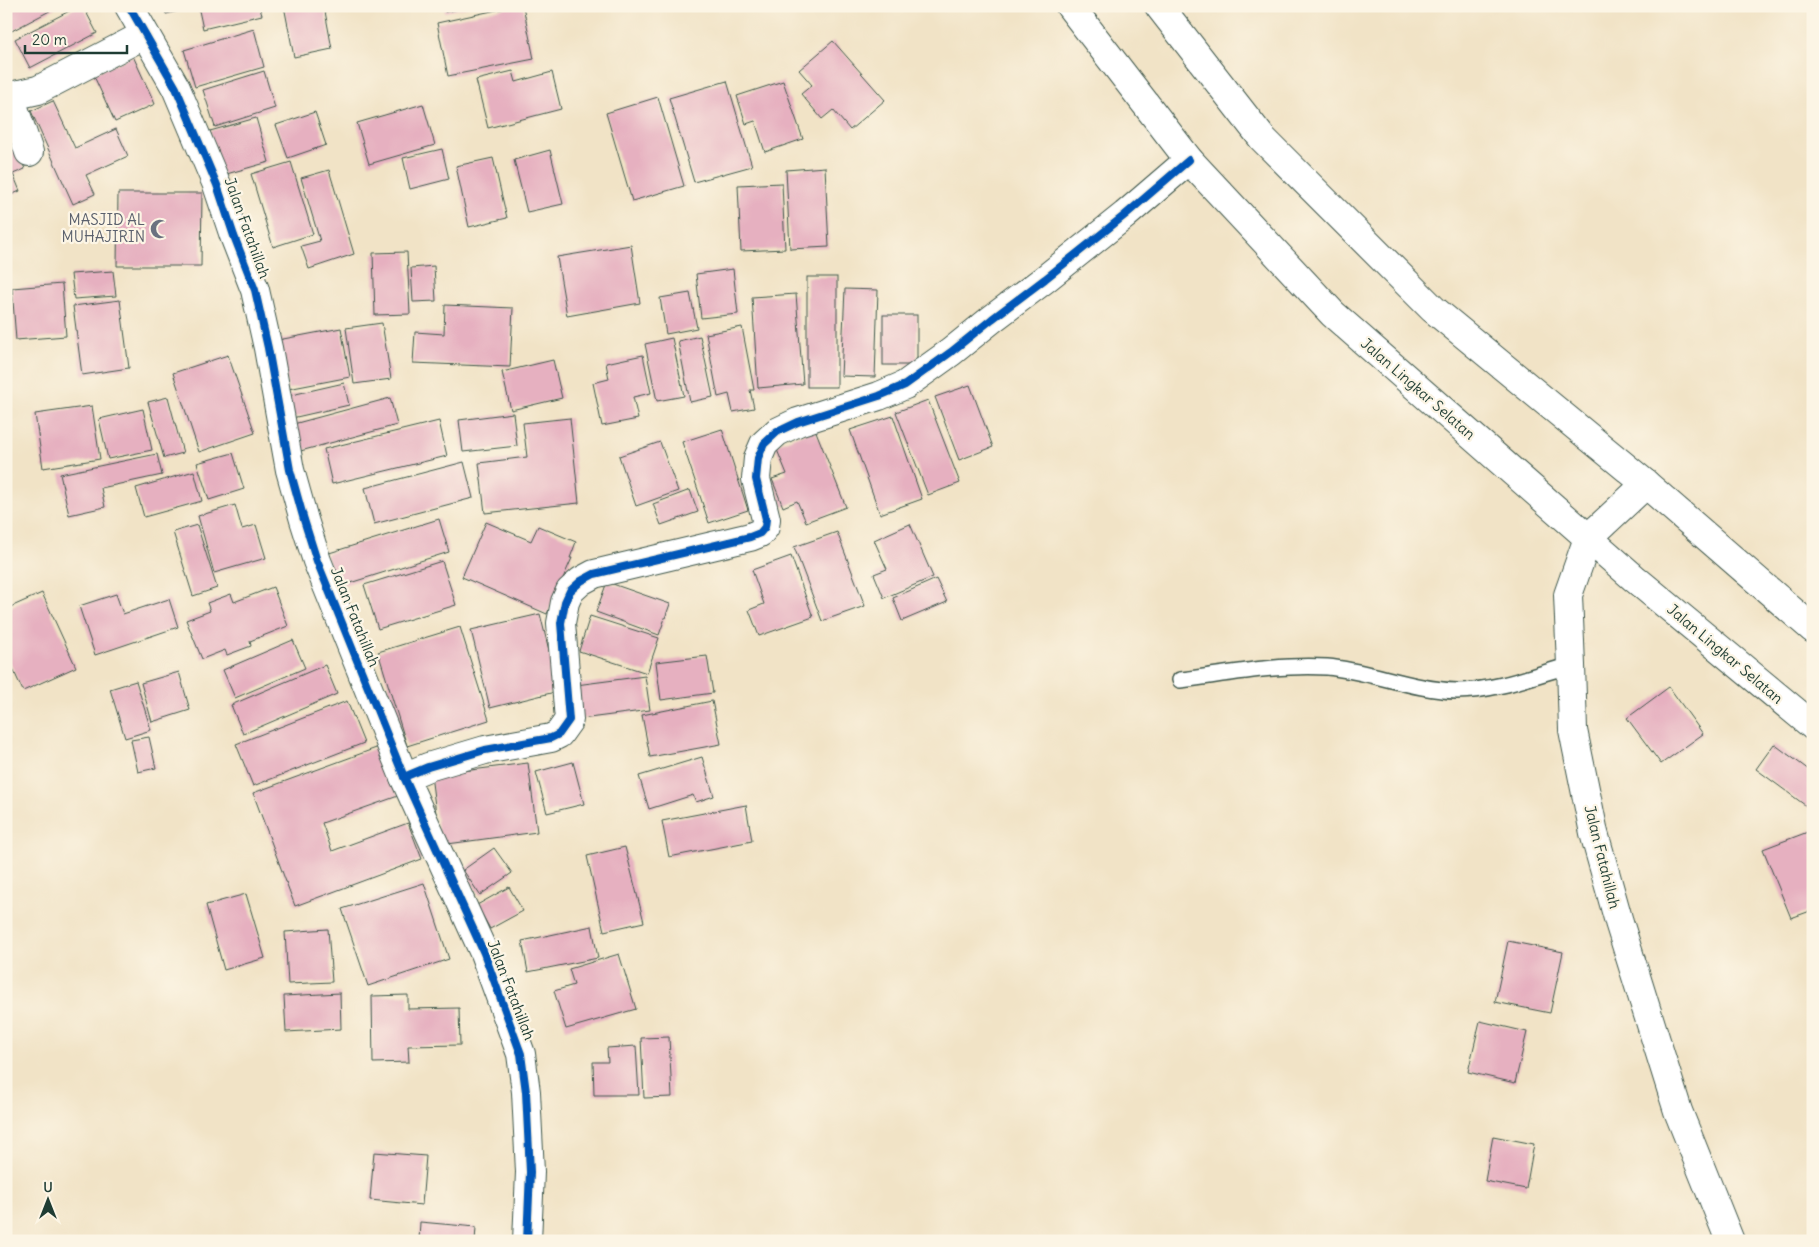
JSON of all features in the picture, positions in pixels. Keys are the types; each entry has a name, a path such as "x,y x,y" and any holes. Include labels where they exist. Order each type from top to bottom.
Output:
{"main road":[{"name":"Jalan Fatahillah","path":"130,6 144,35 176,88 216,184 255,290 290,470 317,561 404,777 484,953 521,1054 526,1092 530,1172 527,1241"},
{"name":"Jalan Lingkar Selatan","path":"1070,6 1189,160 1333,314 1588,538 1813,726"},
{"path":"1159,6 1262,138 1433,309 1646,484 1813,629"},
{"path":"29,152 8,96 38,90 144,35"},
{"path":"404,777 428,767 485,750 538,741 559,734 568,720 561,623 564,602 570,591 581,581 594,574 760,533 765,527 766,518 756,479 758,458 764,444 777,432 798,422 879,396 904,385 927,370 1125,215 1189,160"},
{"name":"Jalan Fatahillah","path":"1646,484 1588,538 1568,595 1573,730 1594,832 1619,922 1678,1111 1730,1241"}],"lane":[{"path":"1180,680 1282,667 1305,666 1353,672 1428,688 1456,691 1486,689 1572,665"}],"building":[{"path":"6,6 59,6 6,34"},
{"path":"79,6 83,6 97,33 30,68 15,39"},
{"path":"164,6 196,6 196,7 166,14"},
{"path":"198,6 259,6 262,15 203,29"},
{"path":"284,6 324,6 332,49 294,57"},
{"path":"444,6 467,6 468,7 445,12"},
{"path":"515,6 523,6 534,59 448,76 437,23"},
{"path":"254,29 264,67 195,87 184,50"},
{"path":"833,41 885,100 850,130 833,110 822,119 801,94 812,85 799,70"},
{"path":"133,56 155,104 115,122 93,74"},
{"path":"264,71 275,108 215,127 203,90"},
{"path":"513,71 516,82 552,72 561,109 488,128 476,80"},
{"path":"727,81 752,166 694,182 669,98"},
{"path":"783,81 803,139 765,152 755,121 746,124 737,96"},
{"path":"658,97 684,186 632,201 606,113"},
{"path":"53,101 75,148 116,129 128,156 86,175 95,194 73,204 31,111"},
{"path":"423,104 435,145 369,164 357,123"},
{"path":"315,112 326,145 288,158 276,125"},
{"path":"256,118 269,162 223,175 210,131"},
{"path":"8,128 25,169 13,174 20,191 6,197 6,129"},
{"path":"442,149 449,179 410,189 403,158"},
{"path":"550,150 563,204 527,212 514,160"},
{"path":"493,158 507,218 469,227 456,166"},
{"path":"291,162 313,234 273,247 251,174"},
{"path":"825,167 829,247 790,249 786,170"},
{"path":"329,170 354,254 309,269 301,246 320,241 301,178"},
{"path":"782,183 785,249 741,251 738,185"},
{"name":"MASJID AL MUHAJIRIN","path":"118,193 202,193 201,266 117,266"},
{"path":"631,245 640,303 567,316 557,257"},
{"path":"407,252 410,314 375,315 373,253"},
{"path":"434,266 436,301 413,302 411,268"},
{"path":"733,269 738,314 701,318 696,274"},
{"path":"113,271 116,296 74,299 71,274"},
{"path":"807,277 837,277 837,387 807,387"},
{"path":"62,284 66,336 16,340 12,288"},
{"path":"845,289 878,290 875,377 841,376"},
{"path":"690,293 697,328 666,334 660,298"},
{"path":"796,294 803,384 758,388 752,297"},
{"path":"120,300 129,368 82,375 73,306"},
{"path":"445,305 513,308 510,367 413,363 415,332 444,334"},
{"path":"883,315 917,315 917,365 883,365"},
{"path":"382,323 391,379 354,384 346,328"},
{"path":"742,327 754,390 750,390 754,408 733,412 729,394 718,397 706,334"},
{"path":"341,328 350,377 288,389 278,340"},
{"path":"700,336 713,397 690,402 678,341"},
{"path":"672,338 684,396 657,401 645,344"},
{"path":"228,355 255,433 199,452 173,373"},
{"path":"643,355 651,393 633,397 638,419 602,426 593,383 609,379 606,363"},
{"path":"553,360 562,398 511,410 502,372"},
{"path":"344,383 349,405 292,418 287,396"},
{"path":"970,385 993,447 959,460 935,397"},
{"path":"168,397 183,453 164,458 148,402"},
{"path":"390,398 397,425 293,453 286,426"},
{"path":"928,400 960,483 928,495 896,412"},
{"path":"92,406 100,459 43,468 35,414"},
{"path":"143,409 152,450 108,459 99,419"},
{"path":"513,413 517,446 463,452 459,420"},
{"path":"893,416 922,499 880,514 850,430"},
{"path":"570,418 579,503 485,513 479,463 527,457 523,423"},
{"path":"439,421 447,456 332,484 324,449"},
{"path":"722,429 748,510 709,523 682,442"},
{"path":"815,429 846,507 806,522 797,501 783,507 772,479 787,474 775,445"},
{"path":"660,442 678,491 636,506 619,456"},
{"path":"233,453 244,489 209,500 197,463"},
{"path":"157,454 162,475 101,488 105,507 69,515 60,474"},
{"path":"464,462 473,498 374,524 365,488"},
{"path":"194,471 202,501 144,517 136,488"},
{"path":"690,490 698,512 661,525 653,504"},
{"path":"235,505 242,529 256,525 266,558 214,573 198,516"},
{"path":"439,519 449,552 337,587 326,554"},
{"path":"486,522 531,541 538,526 576,542 570,558 572,558 547,614 462,577"},
{"path":"910,524 933,577 884,598 874,574 887,569 874,540"},
{"path":"197,525 217,588 193,596 173,532"},
{"path":"837,532 865,606 822,621 794,547"},
{"path":"791,556 813,617 759,636 749,610 764,604 752,570"},
{"path":"442,561 456,605 378,629 364,585"},
{"path":"936,579 947,602 902,621 893,598"},
{"path":"607,582 670,604 659,635 596,612"},
{"path":"273,587 288,626 250,641 251,646 227,655 225,650 202,659 186,620 210,611 207,603 231,594 234,602"},
{"path":"42,593 76,667 23,691 6,654 6,609"},
{"path":"116,594 123,614 169,599 178,627 95,655 79,606"},
{"path":"540,614 559,691 490,708 471,630"},
{"path":"590,616 659,638 647,673 579,651"},
{"path":"460,627 489,720 407,746 378,652"},
{"path":"293,640 305,668 235,698 223,670"},
{"path":"707,656 713,693 661,700 656,662"},
{"path":"325,665 337,694 243,734 231,705"},
{"path":"179,672 190,710 152,722 141,683"},
{"path":"645,676 650,710 581,719 576,685"},
{"path":"136,681 151,730 125,738 110,689"},
{"path":"1669,687 1703,734 1661,764 1627,718"},
{"path":"347,701 364,743 253,786 236,744"},
{"path":"712,701 721,744 650,757 642,715"},
{"path":"149,737 156,768 138,772 131,740"},
{"path":"1774,744 1813,773 1813,811 1756,769"},
{"path":"379,747 398,796 322,823 332,851 408,823 422,859 295,906 253,793"},
{"path":"702,757 714,796 696,802 693,795 649,809 639,776"},
{"path":"573,762 584,804 547,813 536,772"},
{"path":"528,763 537,832 440,845 431,775"},
{"path":"746,805 752,841 669,857 662,821"},
{"path":"1813,830 1813,910 1791,918 1763,849"},
{"path":"625,847 644,922 604,931 587,856"},
{"path":"494,848 512,873 480,895 463,870"},
{"path":"424,883 449,959 368,986 342,909"},
{"path":"509,887 523,911 490,929 477,905"},
{"path":"246,894 265,958 224,970 206,905"},
{"path":"592,926 598,958 528,972 522,941"},
{"path":"328,929 332,982 288,984 285,932"},
{"path":"1508,941 1563,952 1550,1013 1495,1002"},
{"path":"619,954 636,1009 566,1029 554,991 574,985 569,969"},
{"path":"340,993 341,1029 286,1032 284,996"},
{"path":"408,995 408,1009 459,1008 460,1045 408,1046 409,1062 373,1063 372,996"},
{"path":"1480,1021 1527,1032 1515,1083 1468,1072"},
{"path":"669,1037 672,1097 644,1098 641,1038"},
{"path":"636,1046 639,1095 594,1095 593,1062 608,1062 607,1048"},
{"path":"1493,1136 1534,1144 1526,1189 1485,1181"},
{"path":"374,1152 426,1156 422,1205 370,1200"},
{"path":"420,1222 476,1227 475,1241 419,1241"}],"cycle path":[{"path":"129,6 176,88 217,185 255,290 268,348 290,470 317,561 404,777 484,953 521,1054 526,1092 530,1172 527,1241"},
{"path":"404,777 428,767 485,750 551,738 559,734 569,720 561,623 565,602 570,591 581,581 594,574 760,533 765,527 766,519 756,479 758,458 764,444 777,432 798,422 879,396 905,385 1045,279 1125,215 1189,160"}],"place":[{"name":"MASJID AL MUHAJIRIN","path":"160,229"}]}
